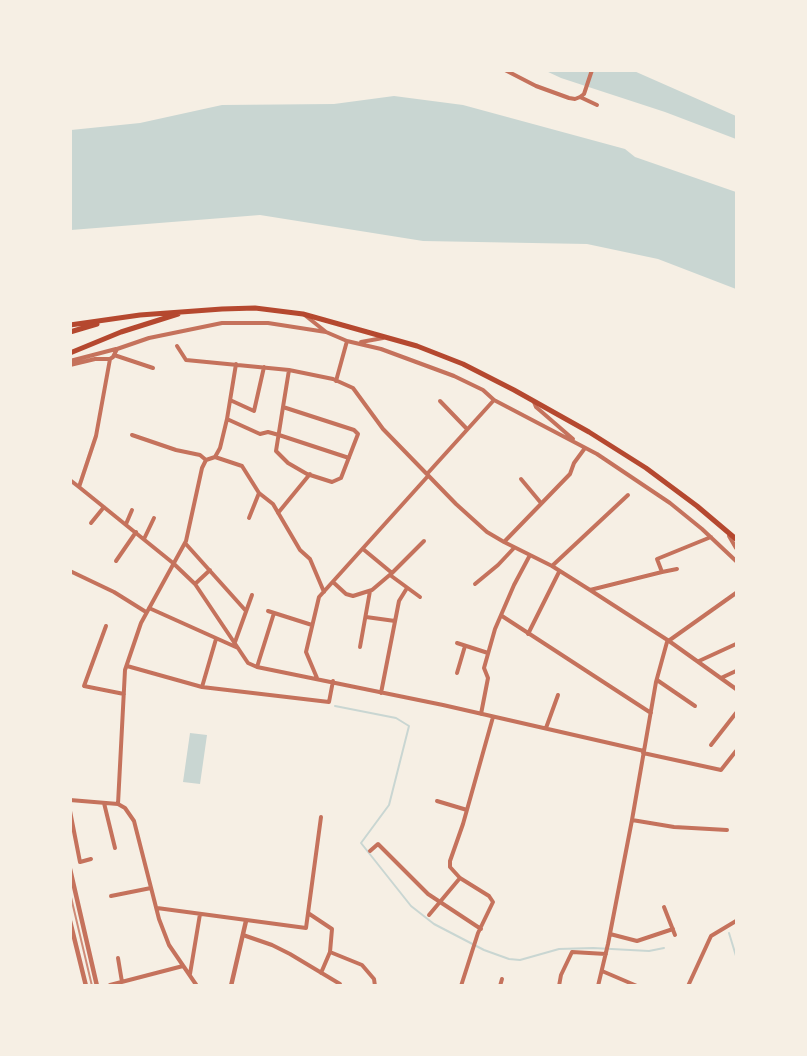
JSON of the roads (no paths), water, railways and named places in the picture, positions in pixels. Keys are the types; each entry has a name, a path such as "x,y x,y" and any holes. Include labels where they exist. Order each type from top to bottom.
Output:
{"main road":[{"path":"70,325 140,315 255,308 303,314 388,337 463,364 590,432 646,468 736,538"},
{"path":"70,353 121,332 188,311"},
{"path":"70,332 104,321"}],"street":[{"path":"505,70 536,86 597,105"},
{"path":"580,98 586,89 592,70"},
{"path":"303,314 326,332"},
{"path":"70,363 149,338 222,323 268,323 326,332 347,341 360,343 446,372 483,390 494,400 585,447 670,503 736,561"},
{"path":"360,343 388,337"},
{"path":"336,381 347,341"},
{"path":"177,346 186,360 289,370 336,381 353,388 383,429 487,532 552,566 669,641 736,688"},
{"path":"79,487 96,436 112,357 117,349"},
{"path":"70,363 112,357 153,368"},
{"path":"215,457 220,448 227,420 236,364"},
{"path":"230,400 254,411 264,367"},
{"path":"283,407 354,430 358,434 341,478 332,482 310,474 288,463 276,451 279,435 283,407 289,370"},
{"path":"317,678 306,652 319,597 494,400"},
{"path":"533,400 536,407 576,442"},
{"path":"440,401 467,429"},
{"path":"227,420 260,434 268,432 349,458"},
{"path":"132,435 200,456 206,460"},
{"path":"504,542 570,474 574,463 585,447"},
{"path":"118,804 127,666 141,622 185,543 202,468 206,460 215,457 242,466 259,493 273,504 300,550 310,559 324,592"},
{"path":"278,513 310,474"},
{"path":"521,479 541,503"},
{"path":"70,480 136,532 195,584 249,663 257,667 493,716 721,770 736,751"},
{"path":"249,518 259,493"},
{"path":"552,566 628,495"},
{"path":"91,523 104,507"},
{"path":"126,524 132,510"},
{"path":"144,539 154,518"},
{"path":"725,529 736,548"},
{"path":"116,561 136,532"},
{"path":"662,572 657,559 711,537"},
{"path":"333,582 346,594 353,596 370,591 424,541"},
{"path":"185,543 246,611"},
{"path":"475,584 498,566 514,548"},
{"path":"363,549 420,597"},
{"path":"481,714 488,678 484,668 495,629 530,555"},
{"path":"590,590 677,569"},
{"path":"195,584 210,570"},
{"path":"70,571 148,610 238,648"},
{"path":"528,634 559,572"},
{"path":"381,693 399,601 407,588"},
{"path":"360,647 370,591"},
{"path":"598,986 632,820 657,680 667,642 736,593"},
{"path":"234,642 252,595"},
{"path":"268,611 312,625"},
{"path":"257,667 274,613"},
{"path":"502,616 651,713"},
{"path":"366,617 395,621"},
{"path":"106,626 84,686 124,694"},
{"path":"202,687 216,639"},
{"path":"456,643 488,653"},
{"path":"698,662 736,644"},
{"path":"457,673 465,646"},
{"path":"127,666 202,687 329,702 333,681"},
{"path":"721,678 736,671"},
{"path":"657,680 695,706"},
{"path":"546,728 558,695"},
{"path":"711,745 736,712"},
{"path":"461,986 481,928 493,902 489,896 460,878 450,867 450,861 493,716"},
{"path":"70,800 118,804 125,808 134,821 151,888 169,945 197,986"},
{"path":"437,801 467,810"},
{"path":"104,803 115,848"},
{"path":"70,811 80,862 92,859"},
{"path":"157,908 306,928 321,817"},
{"path":"632,820 674,827 727,830"},
{"path":"370,851 378,844 428,894 481,928"},
{"path":"70,869 97,986"},
{"path":"429,915 460,878"},
{"path":"111,896 151,888"},
{"path":"664,908 675,935"},
{"path":"190,975 200,914"},
{"path":"308,914 332,929 330,952 321,973"},
{"path":"70,921 86,986"},
{"path":"231,986 246,921"},
{"path":"688,986 711,936 736,921"},
{"path":"610,934 637,940 673,929"},
{"path":"243,935 272,945 340,986"},
{"path":"330,952 362,965 374,979 375,986"},
{"path":"559,986 561,975 572,952 606,954"},
{"path":"118,958 122,982"},
{"path":"110,985 183,966"},
{"path":"602,971 637,986"},
{"path":"500,986 502,980"}],"waterway":[{"path":"335,706 396,718 409,726 389,805 361,843 411,906 434,924 484,950 509,959 520,960 559,949 649,951 664,948"},
{"path":"729,933 736,956"}],"railway":[{"path":"70,893 92,986"}]}
